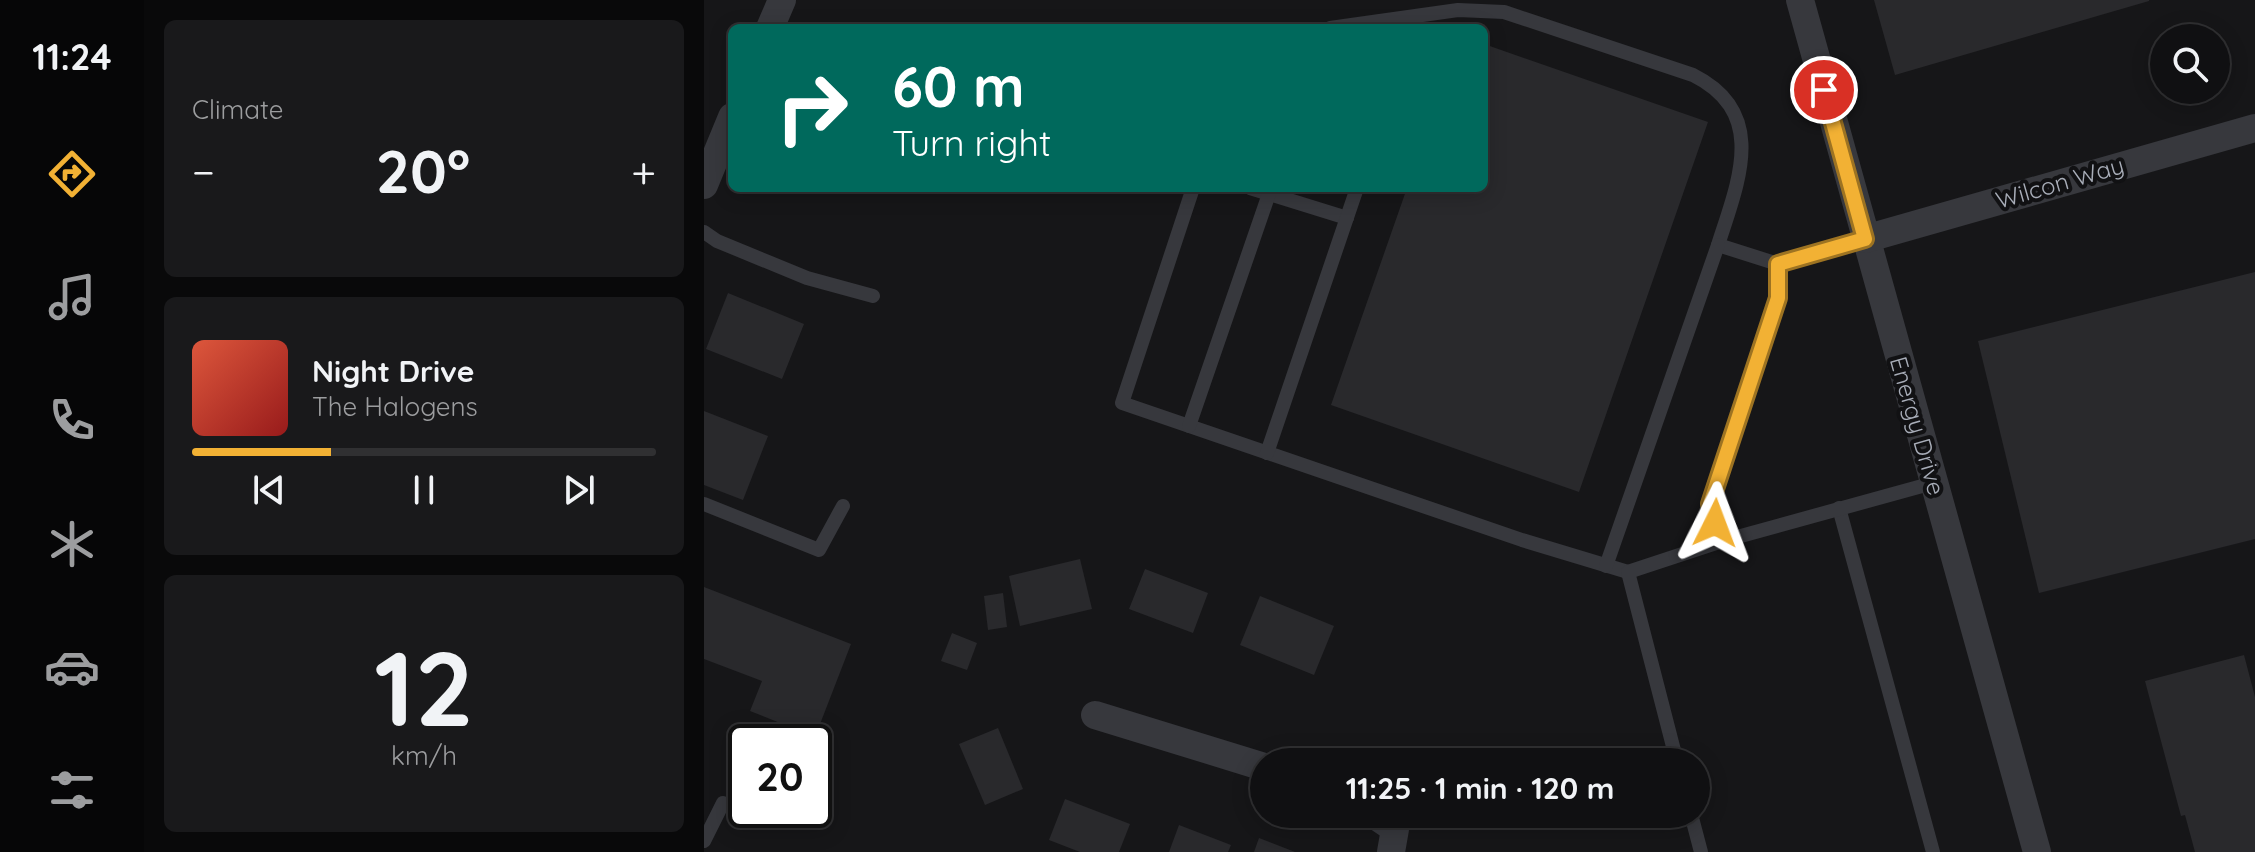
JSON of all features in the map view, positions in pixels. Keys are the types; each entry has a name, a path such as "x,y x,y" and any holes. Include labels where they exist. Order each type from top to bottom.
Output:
{"street":[{"path":"772,24 782,0"},
{"name":"Energy Drive","path":"1800,0 2037,852"},
{"path":"704,185 710,155 728,124"},
{"name":"Wilcon Way","path":"1865,239 2255,128"},
{"path":"1095,715 1250,763"},
{"path":"1391,852 1394,828"}],"lane":[{"path":"1401,23 1458,10 1504,12 1693,75 1724,96 1732,111 1743,154 1739,178 1606,566"},
{"path":"1192,192 1122,403 1507,535 1628,572 1719,542 1933,483"},
{"path":"1189,426 1270,192"},
{"path":"1273,192 1347,218"},
{"path":"1267,453 1356,192"},
{"path":"704,232 717,241 807,278 873,296"},
{"path":"1718,245 1778,264 1865,239"},
{"path":"1719,542 1710,504 1778,298 1778,264"},
{"path":"704,504 819,550 843,506"},
{"path":"1839,508 1933,852"},
{"path":"1628,572 1673,748"},
{"path":"704,841 723,803"},
{"path":"1695,828 1701,852"}],"building":[{"path":"1874,0 2149,0 2149,1 1895,75"},
{"path":"1488,45 1708,122 1579,492 1331,405 1406,192 1488,192"},
{"path":"2255,272 2255,539 2039,593 1978,341"},
{"path":"728,293 804,324 782,379 706,349"},
{"path":"704,411 768,436 743,500 704,485"},
{"path":"1080,559 1092,609 1020,626 1009,576"},
{"path":"1145,569 1208,593 1193,633 1129,609"},
{"path":"704,587 851,644 820,724 782,724 750,711 762,681 704,659"},
{"path":"1003,593 1007,627 988,630 984,596"},
{"path":"1260,596 1334,626 1314,675 1240,645"},
{"path":"952,633 977,643 967,670 941,661"},
{"path":"2244,655 2255,697 2255,852 2195,852 2185,815 2181,816 2145,681"},
{"path":"998,728 1023,789 985,805 959,744"},
{"path":"1065,799 1130,824 1119,852 1080,852 1049,840"},
{"path":"1179,825 1231,845 1228,852 1169,852"},
{"path":"1259,838 1295,852 1254,852"}],"route":[{"path":"1715,523 1710,504 1778,298 1778,264 1865,239 1824,90"}]}
